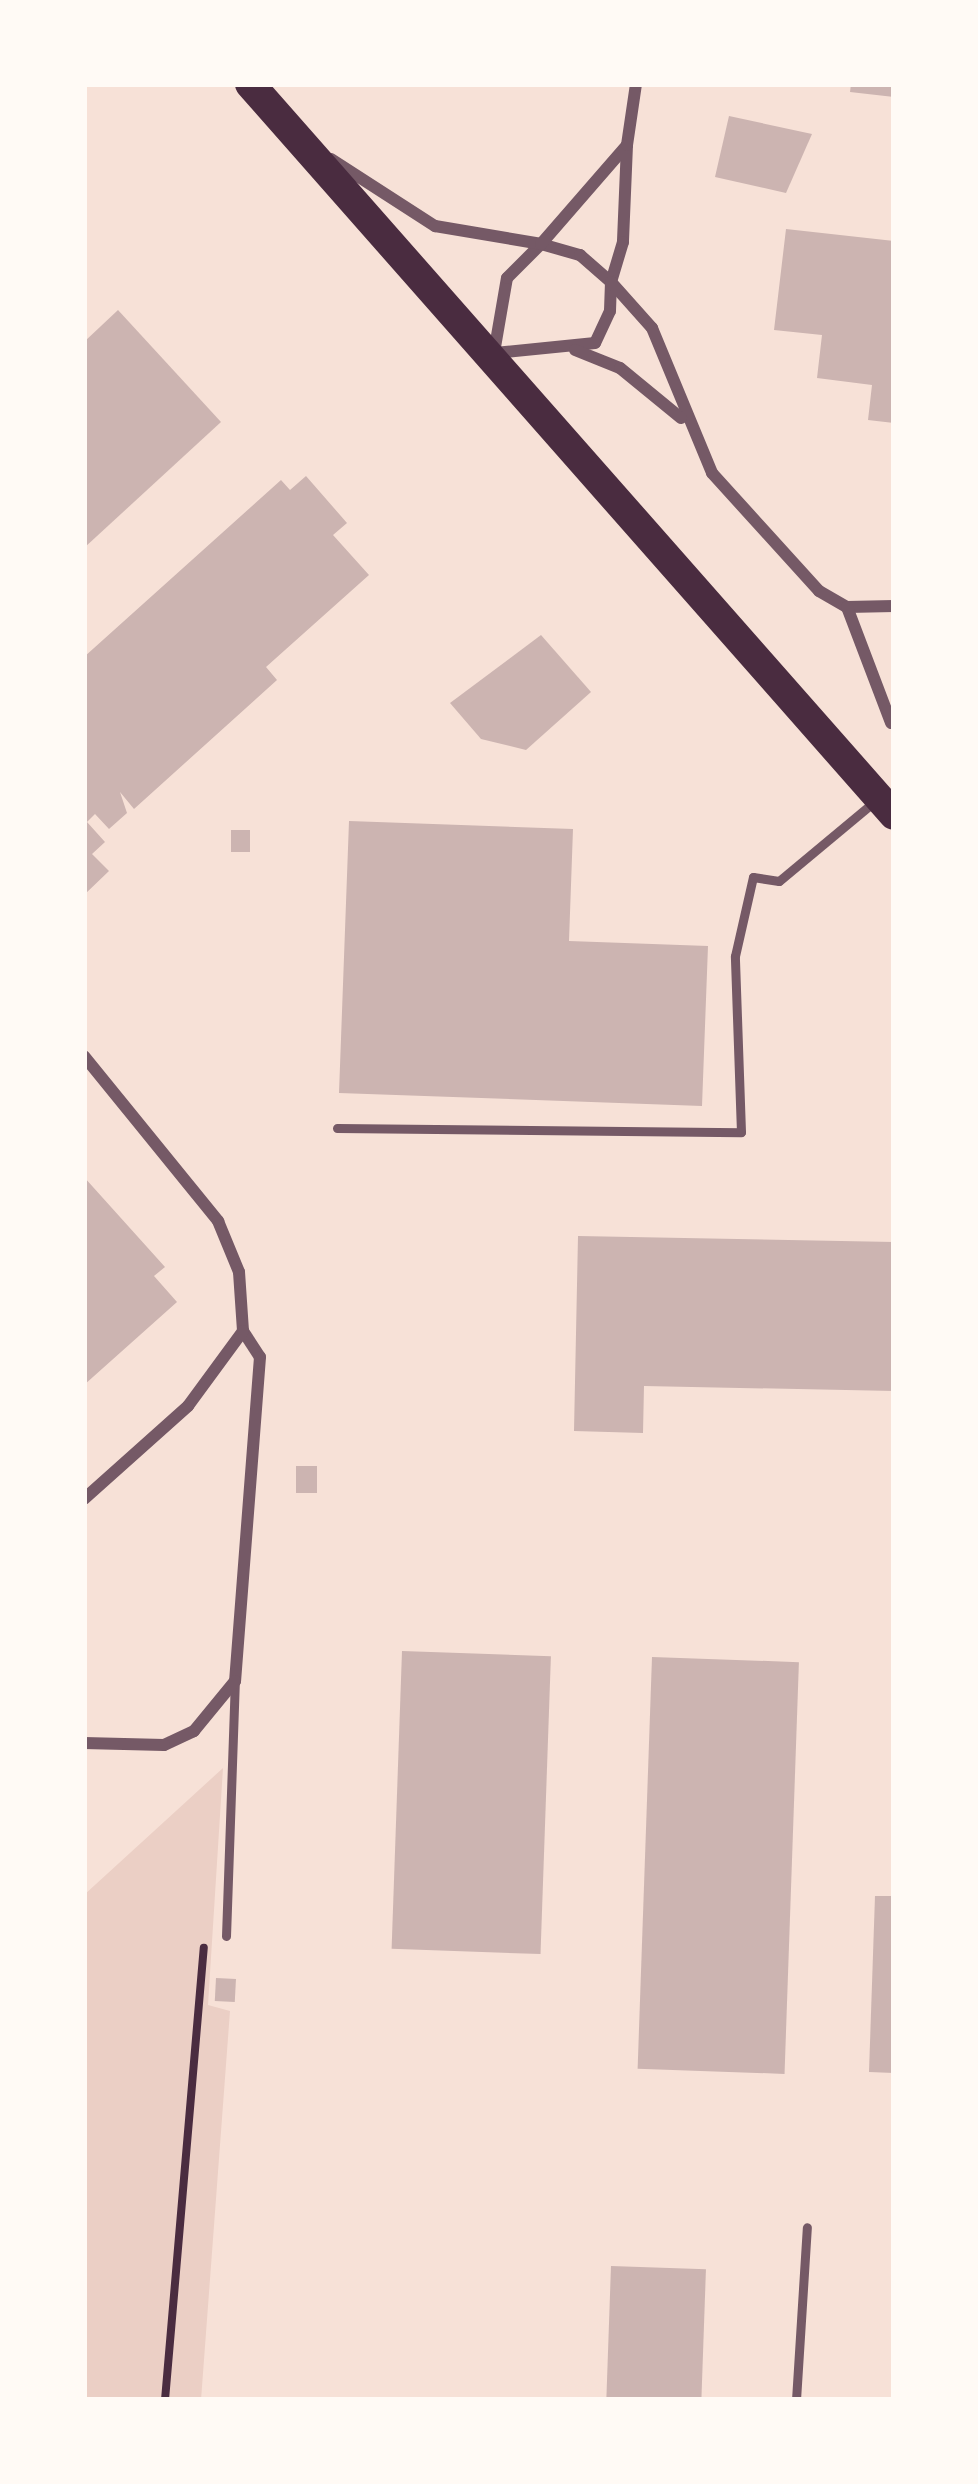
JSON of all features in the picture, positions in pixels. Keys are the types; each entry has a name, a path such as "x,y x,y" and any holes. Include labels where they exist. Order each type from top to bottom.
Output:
{"main road":[{"path":"250,84 494,353 886,806"}],"street":[{"path":"575,350 604,326 636,84"},
{"path":"301,139 435,226 580,255 611,282 652,328 682,418 712,473 847,607 893,724"},
{"path":"627,145 497,292 494,353 575,350 620,368 682,418"},
{"path":"847,607 894,606"},
{"path":"84,1057 218,1221 238,1272 243,1331 260,1357 235,1682 194,1731 164,1745 84,1743"},
{"path":"84,1499 188,1406 243,1331"}],"lane":[{"path":"337,1128 741,1132 735,956 753,878 779,881 886,806"},
{"path":"226,1936 235,1682"},
{"path":"796,2400 807,2228"}],"path":[{"path":"165,2400 205,1941 226,1936"}],"shaded area":[{"path":"223,1768 208,2005 230,2011 201,2400 84,2400 84,1895"}],"building":[{"path":"851,84 894,84 894,97 850,92"},
{"path":"729,116 812,134 786,193 715,177"},
{"path":"786,229 894,241 894,423 868,420 872,385 817,378 822,335 774,330"},
{"path":"118,310 221,422 84,548 84,342"},
{"path":"306,476 347,523 333,535 369,575 266,667 277,680 134,809 120,792 127,813 109,829 95,814 87,822 105,842 92,854 109,871 84,895 84,657 281,480 290,490"},
{"path":"541,635 591,692 526,750 481,739 450,703"},
{"path":"349,821 573,829 569,941 708,946 702,1106 339,1093"},
{"path":"231,830 250,830 250,852 231,852"},
{"path":"84,1177 165,1267 154,1276 177,1302 84,1385"},
{"path":"578,1236 894,1242 894,1391 644,1386 643,1433 574,1431"},
{"path":"296,1466 317,1466 317,1493 296,1493"},
{"path":"402,1651 551,1656 541,1954 392,1949"},
{"path":"652,1657 799,1662 785,2074 638,2069"},
{"path":"875,1896 894,1896 894,2073 869,2072"},
{"path":"216,1978 236,1979 235,2002 215,2001"},
{"path":"611,2266 706,2269 701,2400 606,2400"}]}
